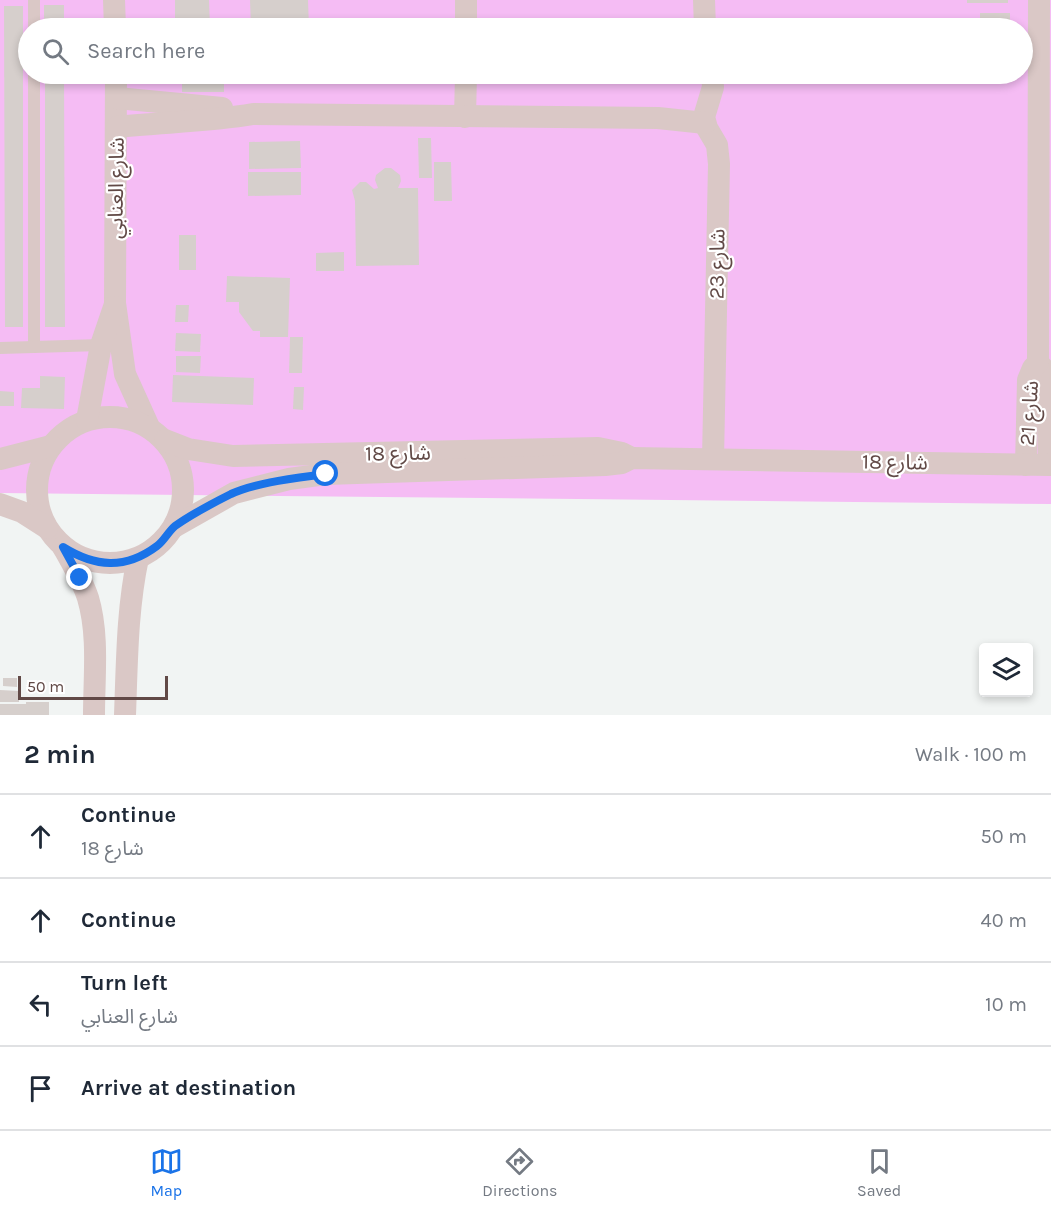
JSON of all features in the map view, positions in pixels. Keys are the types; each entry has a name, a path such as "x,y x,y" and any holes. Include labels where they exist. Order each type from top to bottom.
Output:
{"street":[{"path":"114,0 115,18"},
{"path":"466,0 466,18"},
{"path":"704,0 705,18"},
{"name":"شارع 21","path":"1039,0 1045,112 1038,363 1028,380 1042,465"},
{"name":"شارع العنابي","path":"116,84 115,303 125,374 157,434"},
{"path":"465,117 466,84"},
{"path":"117,98 224,108 253,114 658,118 705,123 705,111 713,84"},
{"path":"117,127 226,119 253,114"},
{"name":"شارع 23","path":"705,123 717,145 719,164 713,459"},
{"name":"شارع العنابي","path":"87,420 101,345 115,303"},
{"path":"47,528 39,508 36,486 41,465 51,446 73,426 103,416 119,416 134,420 157,434 177,460 183,482 182,505 174,527 159,545 138,558 119,563 99,563 80,558 63,547"},
{"name":"شارع 18","path":"157,434 188,449 233,456 598,448 622,453 632,458"},
{"path":"0,459 51,446"},
{"name":"شارع 18","path":"174,527 234,493 289,479 359,472 605,465 632,458 1042,465"},
{"path":"0,504 22,512 47,528 63,547 80,578 93,619 94,715"},
{"path":"125,715 132,594 138,558"}],"lane":[{"path":"34,0 34,18"},
{"path":"34,84 34,346"},
{"path":"0,348 101,345"}],"shaded area":[{"path":"0,0 1051,0 1051,504 0,493"}],"building":[{"path":"175,0 209,0 210,18 175,18"},
{"path":"250,0 308,0 309,18 251,18"},
{"path":"967,0 1008,0 1008,3 967,3"},
{"path":"44,5 64,5 64,18 44,18"},
{"path":"4,6 23,6 23,18 18,18 18,84 23,84 23,327 5,327"},
{"path":"980,13 1010,13 1010,18 980,18"},
{"path":"45,84 64,84 65,327 45,327"},
{"path":"182,84 224,84 224,92 182,92"},
{"path":"418,138 431,138 432,178 419,178"},
{"path":"300,141 301,168 249,169 249,142"},
{"path":"434,162 451,162 452,201 434,201"},
{"path":"385,168 391,168 400,175 401,181 398,188 418,188 419,265 356,266 355,201 352,190 360,182 366,182 374,189 378,188 376,175"},
{"path":"248,172 301,172 301,195 248,196"},
{"path":"179,235 196,235 196,270 179,270"},
{"path":"344,252 344,271 316,271 316,253"},
{"path":"227,276 290,278 288,337 260,337 260,331 253,331 239,312 239,302 226,302"},
{"path":"176,305 189,305 188,322 175,322"},
{"path":"176,333 201,334 200,352 175,351"},
{"path":"290,337 303,337 302,373 289,373"},
{"path":"176,356 201,356 200,373 176,372"},
{"path":"173,375 254,378 253,405 172,402"},
{"path":"40,376 65,377 64,409 21,408 22,388 40,388"},
{"path":"294,387 304,387 303,410 293,409"},
{"path":"0,391 14,392 14,406 0,406"},
{"path":"3,678 17,678 17,687 3,686"},
{"path":"0,690 19,691 19,702 0,702"},
{"path":"26,702 49,702 49,715 0,715 0,704 26,704"}],"route":[{"path":"80,578 63,547 80,558 99,563 119,563 138,558 159,545 174,527 234,493 289,479 326,474"}]}
